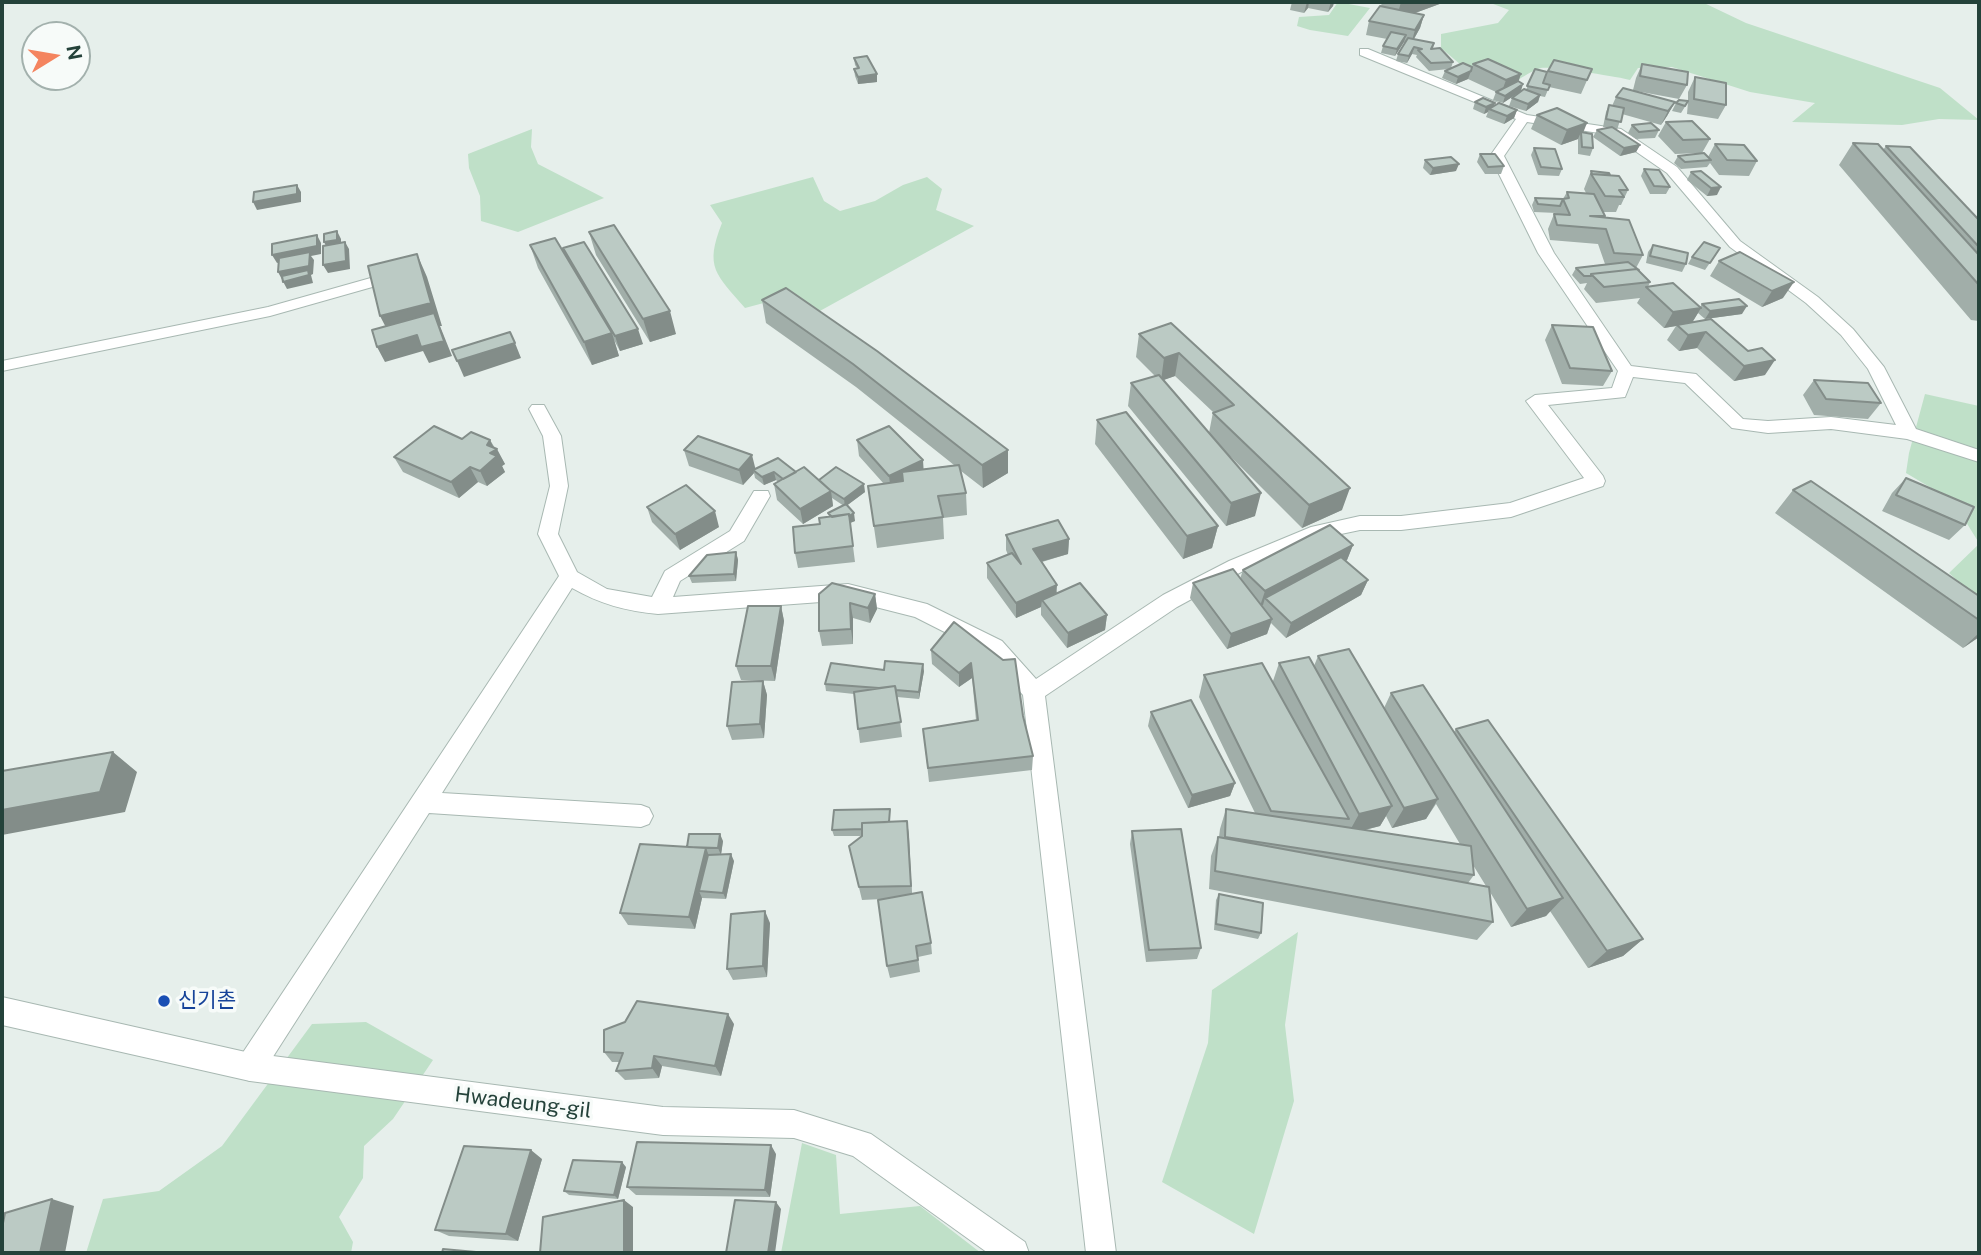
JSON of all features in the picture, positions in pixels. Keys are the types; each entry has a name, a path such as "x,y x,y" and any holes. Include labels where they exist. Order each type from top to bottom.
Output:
{"street":[{"path":"1364,52 1524,118 1616,132 1672,170 1735,244 1812,300 1847,332 1876,367 1909,433"},
{"path":"1524,118 1497,156 1546,253 1626,371"},
{"path":"2,366 270,311 410,272"},
{"path":"1626,371 1690,377 1738,424 1768,427 1831,422 1909,433 1979,456"},
{"path":"1034,692 1170,601 1236,566 1318,532 1360,523 1401,523 1511,510 1596,481 1535,401 1619,393 1626,371"},
{"path":"538,410 552,436 559,486 548,534 569,577 601,595 629,603 658,606 784,594 848,592 920,610 994,647 1034,692 1101,1253"},
{"path":"658,606 672,576 737,536 761,496"},
{"path":"250,1067 569,577"},
{"path":"425,802 641,817"},
{"name":"Hwadeung-gil","path":"2,1011 250,1067 663,1121 794,1124 861,1143 1014,1253"}],"green space":[{"path":"1338,2 1370,8 1348,36 1297,26 1299,17 1329,15"},
{"path":"1488,2 1702,2 1746,23 1940,88 1979,120 1939,119 1902,125 1792,122 1815,103 1750,92 1672,67 1638,68 1630,80 1541,68 1516,81 1461,65 1441,48 1441,34 1498,23 1509,10"},
{"path":"532,129 531,147 538,164 604,198 518,232 481,221 480,196 469,168 468,154"},
{"path":"813,177 824,201 840,211 875,201 903,185 927,177 942,189 936,210 974,226 818,312 786,297 745,308 716,270 714,250 722,223 710,205"},
{"path":"1925,394 1979,406 1979,543 1953,501 1906,473"},
{"path":"1979,544 1979,601 1949,573"},
{"path":"1298,932 1285,1025 1294,1101 1254,1234 1162,1182 1208,1043 1212,990"},
{"path":"366,1022 433,1060 393,1119 364,1146 363,1178 339,1217 353,1242 351,1253 86,1253 103,1199 159,1191 222,1146 312,1024"},
{"path":"802,1143 836,1155 840,1214 920,1206 981,1253 781,1253"}],"building":[{"path":"1380,6 1424,15 1415,30 1369,21"},
{"path":"1391,32 1406,35 1397,49 1383,46"},
{"path":"1408,38 1434,43 1431,49 1440,48 1453,62 1431,63 1418,50 1422,49 1414,47 1409,56 1398,54"},
{"path":"867,56 877,74 858,77 854,69 859,68 854,58"},
{"path":"1488,59 1521,74 1506,80 1473,64"},
{"path":"1554,60 1592,69 1587,80 1548,71"},
{"path":"1463,63 1472,67 1471,71 1458,77 1445,71"},
{"path":"1642,64 1688,72 1687,85 1640,76"},
{"path":"1535,69 1547,72 1543,83 1550,85 1548,90 1527,86"},
{"path":"1695,77 1726,83 1726,105 1694,99"},
{"path":"1518,81 1523,84 1505,96 1496,92"},
{"path":"1623,88 1675,102 1668,111 1616,97"},
{"path":"1524,89 1540,95 1528,104 1512,98"},
{"path":"1483,98 1495,103 1486,107 1475,102"},
{"path":"1679,100 1688,101 1685,106 1676,103"},
{"path":"1499,103 1517,110 1507,116 1489,109"},
{"path":"1609,105 1624,108 1621,122 1606,119"},
{"path":"1557,108 1587,123 1567,130 1537,115"},
{"path":"1692,121 1710,139 1683,140 1666,122"},
{"path":"1651,123 1659,130 1639,132 1632,125"},
{"path":"1612,127 1640,145 1624,148 1597,130"},
{"path":"1581,132 1592,134 1593,148 1582,147"},
{"path":"1853,143 1878,144 1979,255 1979,285"},
{"path":"1715,144 1744,145 1757,161 1727,160"},
{"path":"1886,146 1910,147 1979,220 1979,247"},
{"path":"1534,148 1555,149 1562,169 1541,167"},
{"path":"1704,153 1711,160 1685,162 1678,156"},
{"path":"1480,154 1495,154 1504,166 1488,167"},
{"path":"1451,157 1459,164 1433,168 1425,160"},
{"path":"1644,169 1659,170 1670,187 1654,186"},
{"path":"1591,171 1609,173 1610,175 1592,174"},
{"path":"1701,171 1721,187 1711,188 1691,172"},
{"path":"1591,174 1619,176 1628,190 1619,190 1624,197 1605,196"},
{"path":"297,185 297,194 253,202 254,192"},
{"path":"1567,192 1594,194 1605,216 1590,216 1629,220 1643,255 1614,253 1606,229 1557,225 1554,214 1570,215 1563,199 1569,198"},
{"path":"1535,198 1563,199 1560,206 1538,204"},
{"path":"614,225 670,311 643,319 589,232"},
{"path":"337,231 337,240 324,242 324,234"},
{"path":"317,235 317,246 272,255 272,244"},
{"path":"555,238 612,333 584,342 530,245"},
{"path":"345,242 346,261 323,265 323,246"},
{"path":"584,242 638,329 615,336 563,248"},
{"path":"1704,242 1720,248 1710,263 1692,257"},
{"path":"1653,245 1688,253 1686,264 1650,256"},
{"path":"310,252 309,266 278,272 279,258"},
{"path":"1740,252 1794,282 1772,291 1719,261"},
{"path":"417,254 431,303 380,316 368,266"},
{"path":"1628,262 1639,270 1584,276 1576,268"},
{"path":"1637,269 1650,282 1604,287 1591,274"},
{"path":"308,270 309,275 283,282 282,276"},
{"path":"1673,283 1701,308 1673,312 1646,287"},
{"path":"786,288 877,351 1008,450 982,465 853,364 762,300"},
{"path":"1739,299 1747,306 1710,311 1702,304"},
{"path":"434,313 444,341 421,347 417,335 377,347 372,330"},
{"path":"1711,319 1748,351 1762,348 1775,360 1744,366 1706,332 1688,335 1677,325"},
{"path":"1171,323 1350,488 1309,505 1213,413 1234,405 1179,353 1164,358 1139,334"},
{"path":"1552,325 1593,327 1612,371 1570,368"},
{"path":"510,332 515,343 457,361 452,350"},
{"path":"1159,375 1261,493 1231,503 1131,383"},
{"path":"1814,380 1868,383 1881,403 1826,399"},
{"path":"1126,412 1218,526 1187,536 1097,420"},
{"path":"434,426 462,439 471,432 490,440 487,445 497,449 490,453 497,456 480,471 470,467 451,482 394,457"},
{"path":"889,426 923,460 889,476 857,440"},
{"path":"698,436 752,455 739,470 684,450"},
{"path":"778,458 796,472 783,479 774,472 762,477 753,470"},
{"path":"959,465 966,493 938,496 943,517 874,526 868,486 903,481 902,472"},
{"path":"804,467 831,491 800,509 774,484"},
{"path":"836,467 864,484 844,499 819,480"},
{"path":"1906,478 1974,507 1965,525 1896,495"},
{"path":"1811,481 1979,596 1979,620 1793,490"},
{"path":"686,485 715,511 675,534 647,507"},
{"path":"846,504 854,513 849,516 832,517 828,513"},
{"path":"849,514 853,546 795,553 793,527 820,524 819,518"},
{"path":"1058,520 1069,539 1033,549 1057,585 1016,603 987,563 1012,553 1021,564 1006,535"},
{"path":"1330,525 1353,545 1265,591 1243,570"},
{"path":"736,552 734,574 689,576 707,555"},
{"path":"1341,557 1368,580 1291,623 1265,598"},
{"path":"1233,569 1272,619 1231,634 1193,583"},
{"path":"832,583 875,594 868,608 850,603 851,629 819,631 819,594"},
{"path":"1080,583 1107,615 1068,633 1042,600"},
{"path":"748,606 781,606 771,666 736,666"},
{"path":"954,622 1003,660 1015,659 1023,716 1033,756 928,768 923,729 978,720 971,663 959,673 931,650"},
{"path":"1349,649 1438,799 1404,808 1318,656"},
{"path":"1309,657 1392,806 1359,814 1279,663"},
{"path":"885,661 923,664 919,692 896,690 895,686 879,688 825,684 831,663 884,670"},
{"path":"1262,663 1349,819 1271,811 1204,675"},
{"path":"763,681 760,724 727,726 732,682"},
{"path":"1423,685 1563,898 1527,909 1391,693"},
{"path":"895,686 901,722 858,729 854,692"},
{"path":"1191,700 1235,783 1192,795 1151,712"},
{"path":"1488,720 1643,939 1607,951 1456,729"},
{"path":"113,752 100,792 2,810 2,771"},
{"path":"890,809 889,822 862,823 862,829 832,830 834,810"},
{"path":"1226,809 1471,846 1474,875 1225,837"},
{"path":"907,821 911,886 859,887 849,846 862,836 862,823"},
{"path":"1181,829 1201,948 1149,950 1132,831"},
{"path":"689,834 720,834 718,848 687,847"},
{"path":"1218,837 1489,887 1493,922 1215,871"},
{"path":"640,844 706,848 689,917 620,913"},
{"path":"731,854 723,893 699,891 708,855"},
{"path":"922,892 931,943 916,946 918,960 887,966 878,900"},
{"path":"1219,894 1263,903 1261,933 1216,924"},
{"path":"765,911 763,966 727,969 731,914"},
{"path":"637,1001 728,1014 715,1066 654,1056 652,1068 616,1071 623,1053 604,1052 604,1030 625,1022"},
{"path":"637,1142 771,1145 765,1190 627,1187"},
{"path":"464,1146 531,1150 506,1234 435,1230"},
{"path":"573,1160 622,1162 614,1195 564,1191"},
{"path":"52,1199 40,1253 2,1253 5,1213"},
{"path":"624,1200 624,1253 540,1253 543,1217"},
{"path":"735,1200 776,1202 768,1253 726,1253"},
{"path":"443,1249 487,1253 442,1253"}],"place":[{"name":"신기촌","path":"164,1001"}]}
